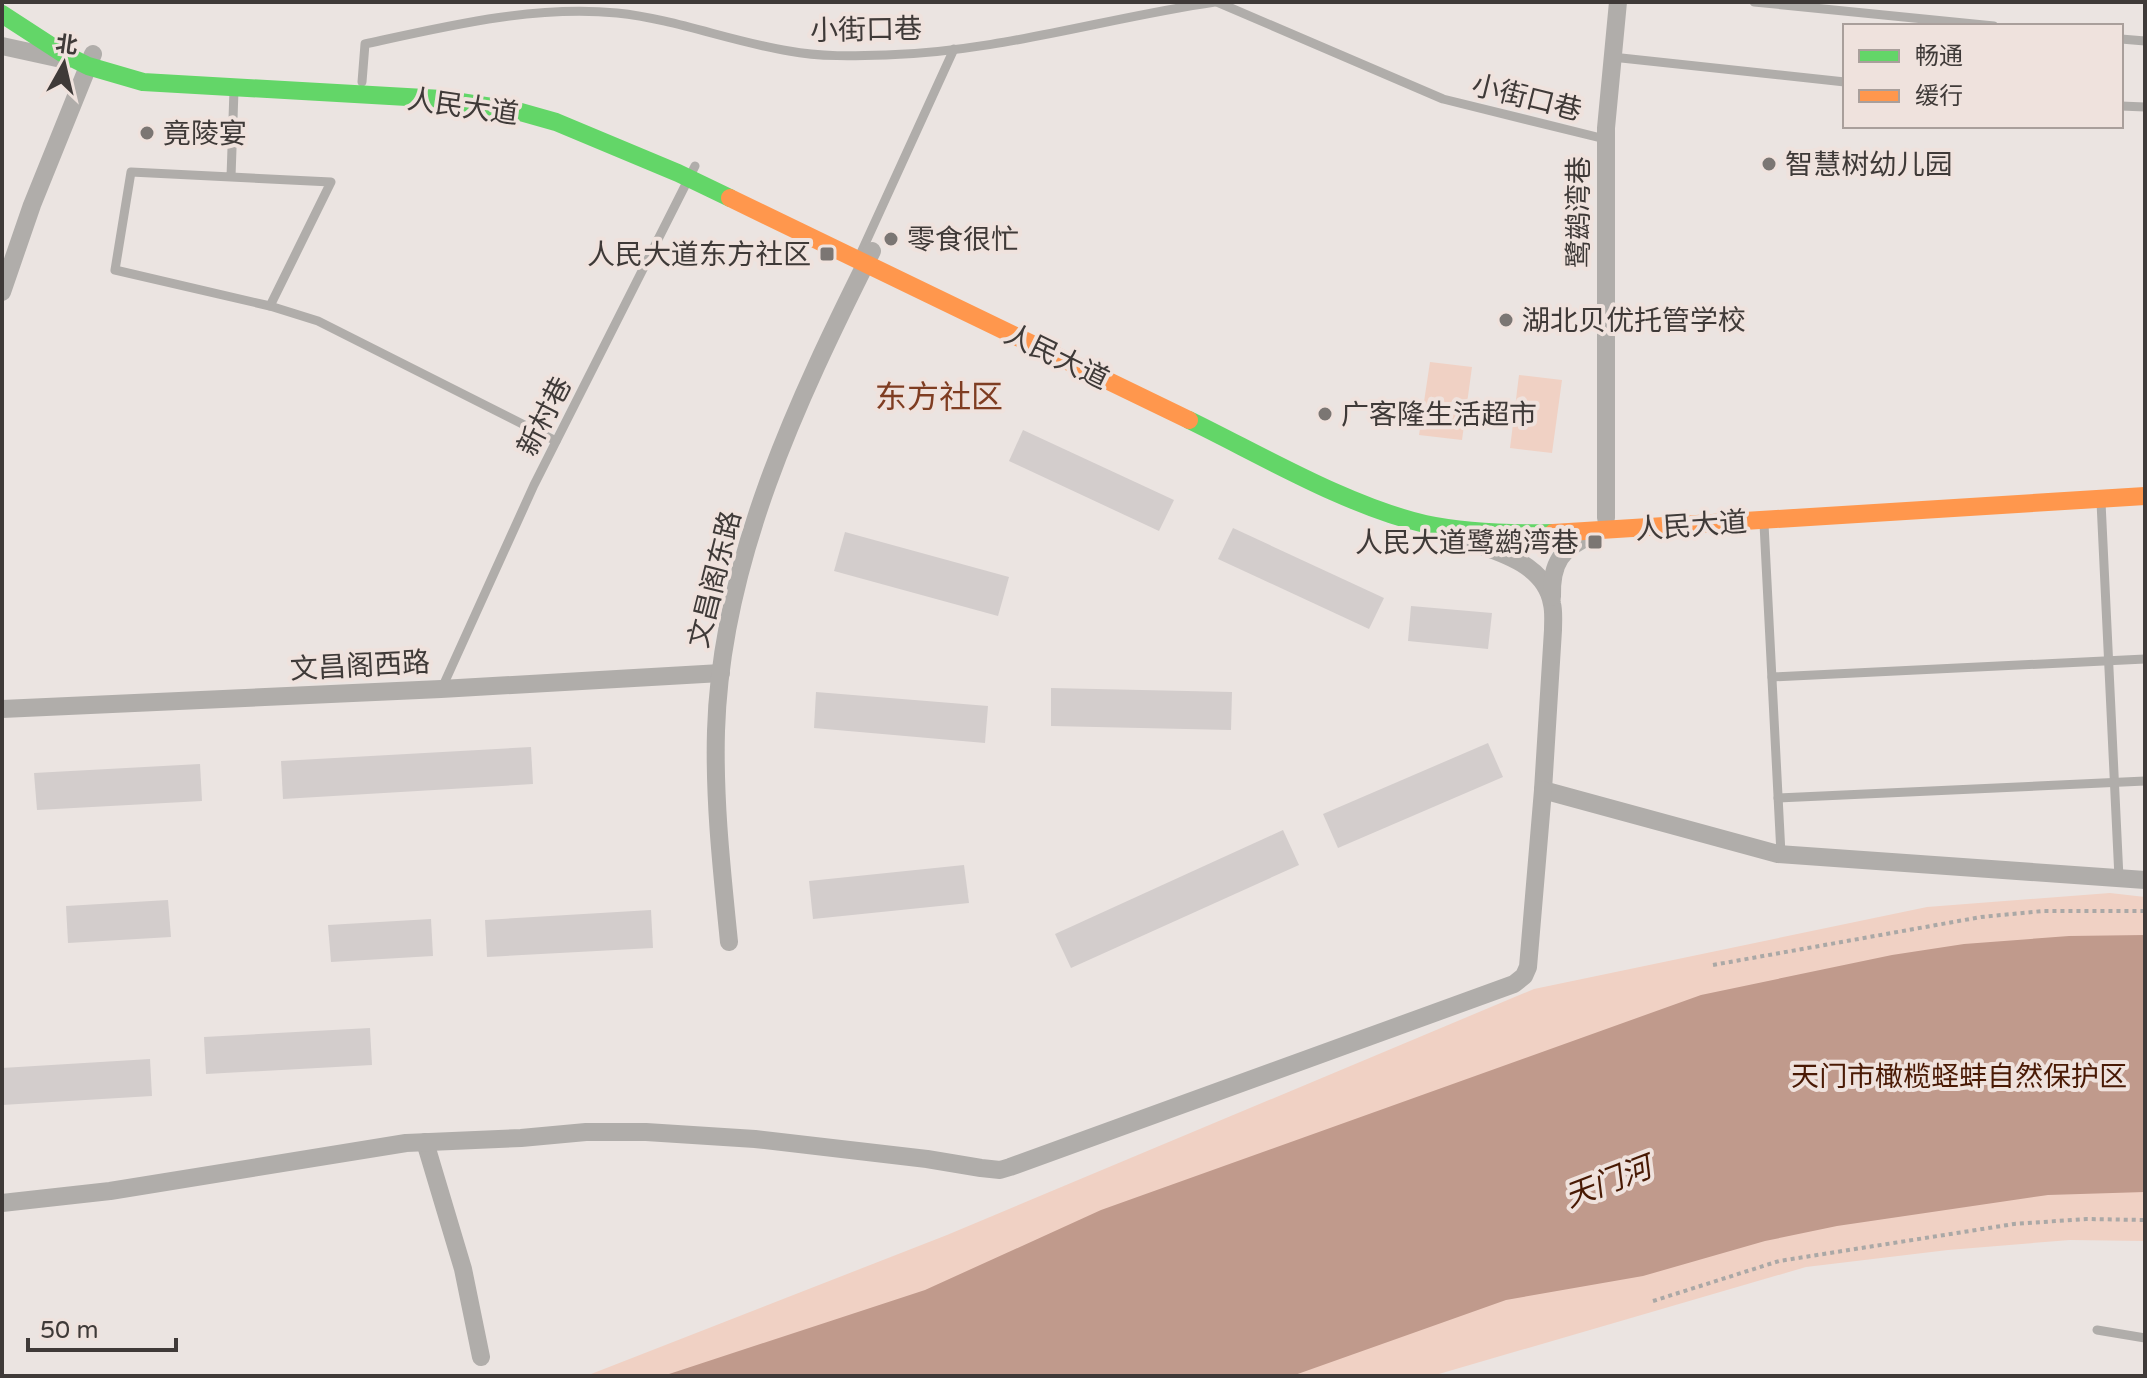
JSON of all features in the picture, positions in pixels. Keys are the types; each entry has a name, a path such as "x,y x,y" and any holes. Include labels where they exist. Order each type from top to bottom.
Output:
{"main road":[{"name":"人民大道","path":"7,2 70,43 90,60"},
{"name":"人民大道","path":"2,14 62,53 90,60 143,82 362,82 480,90 520,97 602,125 1350,498 1405,519 1457,530 1505,534 2145,484"},
{"name":"人民大道","path":"234,81 478,103 556,122 692,172"},
{"name":"人民大道","path":"864,256 1357,486 1409,506 1458,518 1606,524 1764,520 2145,496"}],"street":[{"name":"鹭鹚湾巷","path":"1606,524 1605,139 1618,2"},
{"path":"2,46 90,60 32,205 2,292"},
{"name":"文昌阁东路","path":"729,942 717,816 716,729 721,673 739,582 775,463 864,256"},
{"path":"1405,519 1509,557 1525,566 1539,576 1552,604"},
{"path":"2,1203 110,1191 406,1143 586,1132 646,1132 755,1139 1000,1170 1514,984 1524,976 1528,967 1543,790 1555,566 1562,554 1606,524"},
{"name":"文昌阁西路","path":"2,709 721,673"},
{"path":"1543,790 1781,854 2145,880"},
{"path":"425,1142 463,1269 481,1357"}],"lane":[{"name":"小街口巷","path":"362,82 365,44 447,25 538,13 618,13 789,51 887,55 1010,43 1145,12 1216,2 1443,99 1605,139"},
{"path":"1754,2 1974,24"},
{"path":"2123,39 2145,41"},
{"path":"864,256 954,49"},
{"path":"1612,57 1843,82"},
{"path":"231,177 234,81"},
{"path":"2123,106 2145,107"},
{"path":"270,306 331,182 131,172 115,270 270,306 318,321 556,441"},
{"name":"新村巷","path":"441,689 556,441 692,172"},
{"path":"2101,499 2119,878"},
{"path":"1764,520 1781,854"},
{"path":"1772,677 2145,659"},
{"path":"1778,798 2145,781"},
{"path":"2097,1330 2145,1338"}],"path":[{"path":"1713,965 1981,917 2043,911 2145,911"},
{"path":"1653,1301 1779,1261 2039,1222 2145,1220"}],"green space":[{"path":"1430,362 1472,367 1462,440 1419,435"},
{"path":"1519,375 1562,380 1552,453 1510,448"},
{"name":"天门市橄榄蛏蚌自然保护区","path":"2110,893 2145,897 2145,1241 2070,1240 1948,1250 1806,1267 1432,1376 586,1376 947,1235 1534,989 1927,907"}],"water":[{"name":"天门市橄榄蛏蚌自然保护区","path":"2145,935 2145,1192 2048,1195 1837,1226 1765,1241 1643,1276 1506,1300 1292,1376 663,1376 925,1290 1101,1210 1701,995 1892,955 1964,944 2069,936"}],"building":[{"path":"1023,430 1174,500 1159,531 1009,461"},
{"path":"1233,528 1384,598 1369,629 1218,559"},
{"path":"845,532 1009,577 998,616 834,571"},
{"path":"1411,606 1492,613 1488,649 1408,641"},
{"path":"1051,688 1232,692 1231,730 1051,726"},
{"path":"816,692 988,706 985,743 814,728"},
{"path":"1488,743 1503,777 1338,848 1323,814"},
{"path":"531,747 533,784 283,799 281,761"},
{"path":"200,764 202,801 37,810 34,773"},
{"path":"1283,830 1299,865 1071,968 1055,934"},
{"path":"964,865 969,903 813,919 809,881"},
{"path":"168,900 171,937 68,943 66,906"},
{"path":"651,910 653,948 487,957 485,920"},
{"path":"431,919 433,956 331,962 328,925"},
{"path":"370,1028 372,1065 206,1074 204,1037"},
{"path":"150,1059 152,1096 2,1105 2,1068"}],"traffic: fast":[{"path":"2,14 88,66 143,82 442,99 517,111 556,122 730,198"},
{"path":"1189,420 1335,492 1395,516 1457,529 1553,533"}],"traffic: slow":[{"path":"730,198 1189,420"},
{"path":"1553,533 2145,496"}],"place":[{"name":"竟陵宴","path":"147,133"},
{"name":"智慧树幼儿园","path":"1769,164"},
{"name":"零食很忙","path":"891,239"},
{"name":"人民大道东方社区","path":"827,254"},
{"name":"湖北贝优托管学校","path":"1506,320"},
{"name":"广客隆生活超市","path":"1325,414"},
{"name":"人民大道鹭鹚湾巷","path":"1595,542"}],"district":[{"name":"东方社区","path":"939,397"}],"water label":[{"name":"天门河","path":"1608,1182"}]}
